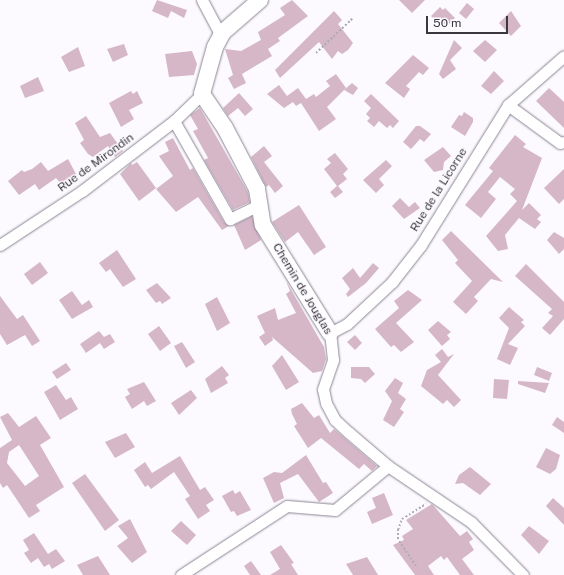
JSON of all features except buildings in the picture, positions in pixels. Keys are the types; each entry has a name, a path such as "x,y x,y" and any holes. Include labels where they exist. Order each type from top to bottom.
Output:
{"street":[{"path":"202,0 218,30 223,32"},
{"path":"202,94 215,47 223,32 260,0"},
{"name":"Rue de la Licorne","path":"330,333 347,324 392,282 429,232 508,105 564,56"},
{"name":"Rue de Mirondin","path":"0,245 82,191 174,121 202,94"},
{"name":"Chemin de Jouglas","path":"202,94 225,128 257,189 263,224 330,333 333,360 323,389 326,403 335,420 388,466 434,499 471,522 524,575"},
{"path":"508,105 560,143 564,142"},
{"path":"174,121 230,219 260,205"},
{"path":"180,575 287,506 335,510 388,466"}],"path":[{"path":"316,53 353,18"},
{"path":"416,566 398,539 398,530 402,519 434,499"}]}
